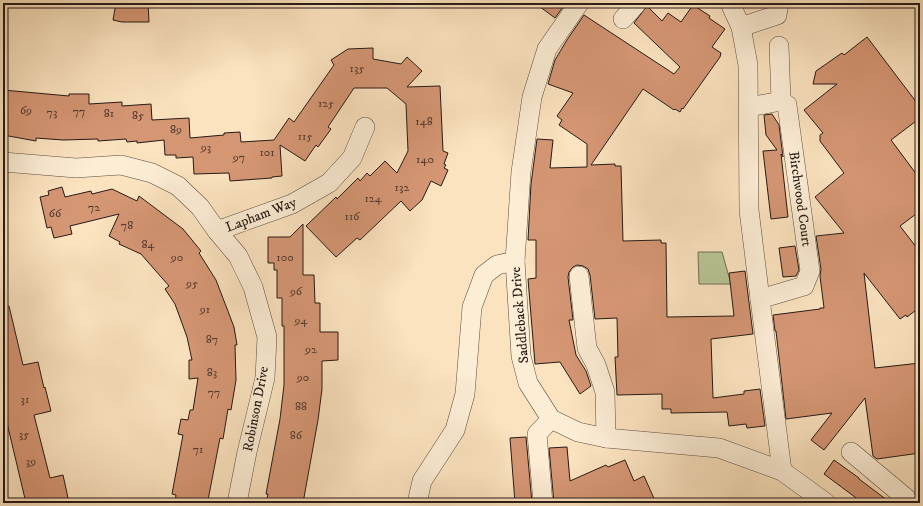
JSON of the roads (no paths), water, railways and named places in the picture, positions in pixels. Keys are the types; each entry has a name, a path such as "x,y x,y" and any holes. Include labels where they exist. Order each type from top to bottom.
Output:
{"street":[{"name":"Saddleback Drive","path":"551,419 528,383 521,356 515,261 521,172 532,97 547,49 579,3"},
{"path":"623,19 637,3"},
{"path":"730,3 741,27 748,65 750,210 782,471"},
{"path":"741,27 777,15 779,3"},
{"path":"749,107 781,101 779,46"},
{"name":"Birchwood Court","path":"760,299 804,286 810,271 787,105 781,101"},
{"name":"Lapham Way","path":"3,162 76,168 122,165 152,173 178,186 200,207 217,231 292,204 329,183 352,158 365,127"},
{"name":"Robinson Drive","path":"217,231 238,256 253,287 268,337 265,378 247,452 237,503"},
{"path":"417,503 422,482 455,430 465,394 472,308 484,275 497,265 515,261"},
{"path":"579,276 587,348 596,365 605,392 606,438"},
{"path":"543,503 537,434 551,419 578,432 606,438 719,448 782,471 826,503"},
{"path":"851,452 906,498 908,503"}]}
